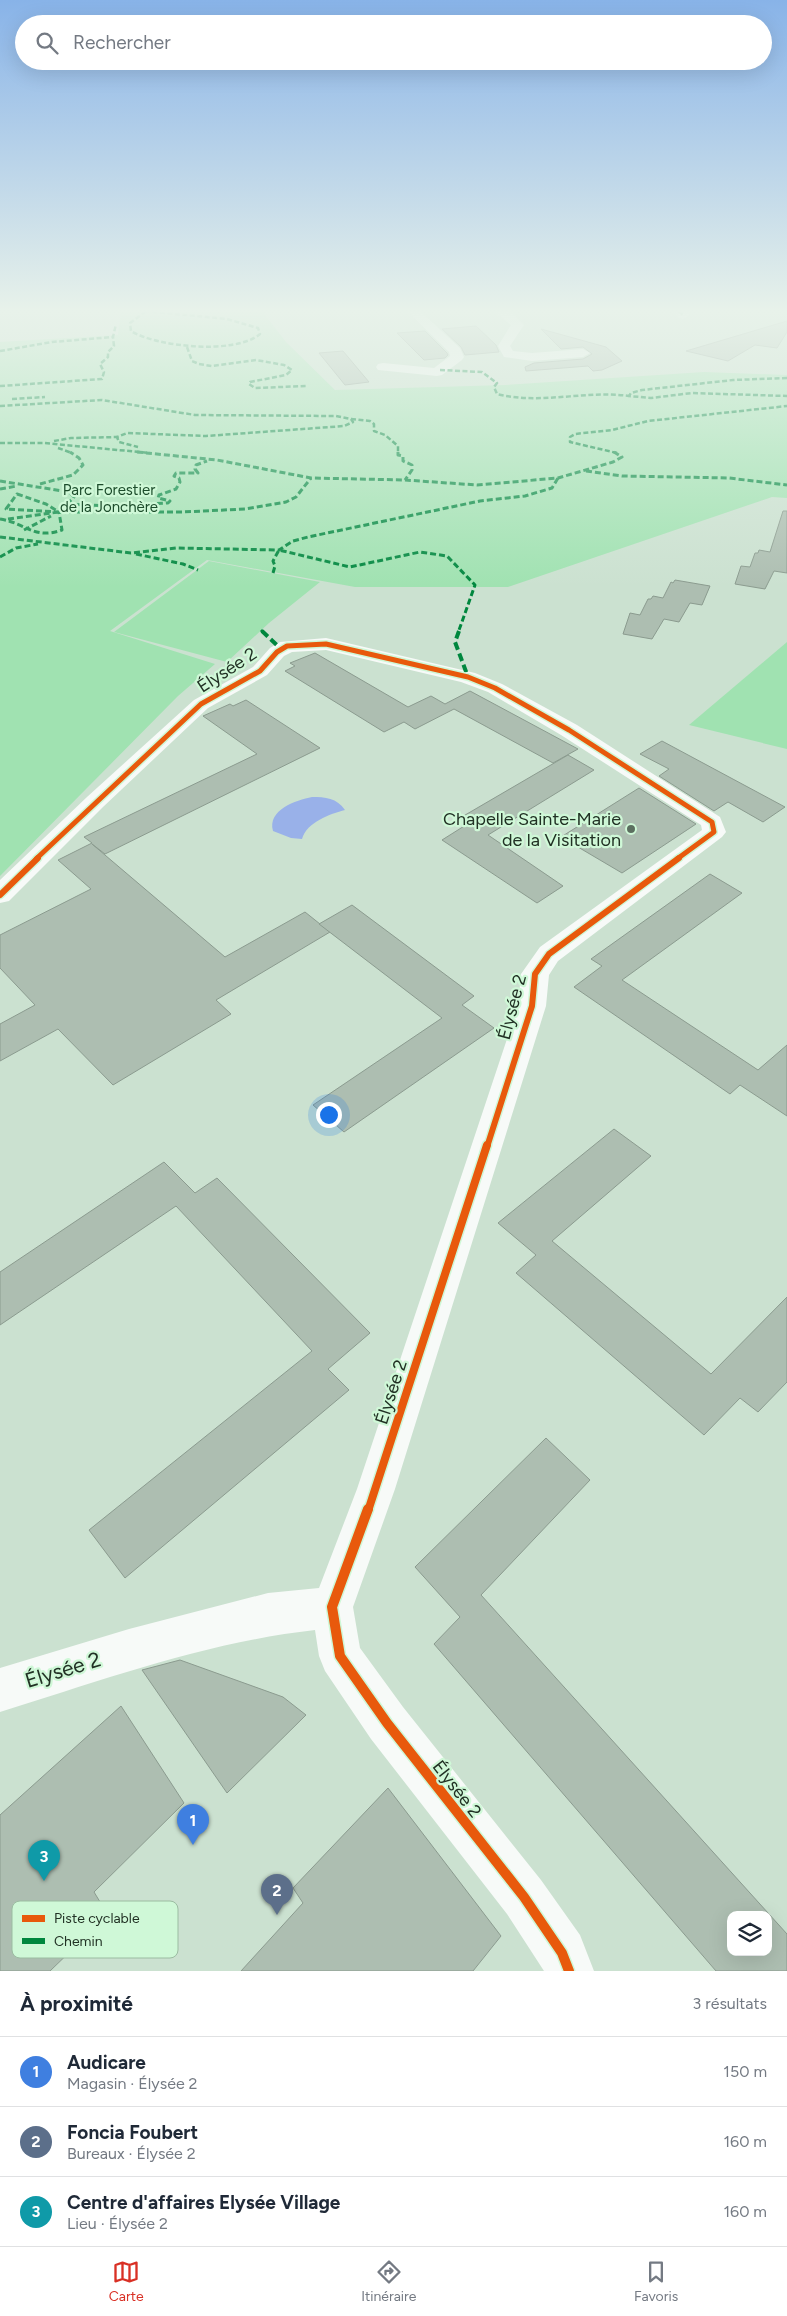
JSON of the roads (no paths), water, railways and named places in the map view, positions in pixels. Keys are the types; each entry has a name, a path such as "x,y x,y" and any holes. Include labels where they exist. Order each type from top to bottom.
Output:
{"street":[{"name":"Élysée 2","path":"0,896 94,802 201,704 260,671 277,652 287,646 326,644 468,677 495,688 569,730 712,822 714,832 549,954 535,974 532,1006 376,1489 332,1607 340,1656 387,1723 524,1898 562,1953 569,1971"},
{"name":"Élysée 2","path":"0,1690 128,1650 268,1614 332,1607"}],"water":[{"path":"312,797 326,798 334,801 345,810 326,816 314,823 302,839 291,838 273,831 272,824 278,812 284,807"}],"place":[{"name":"Chapelle Sainte-Marie de la Visitation","path":"631,829"},
{"name":"Audicare","path":"193,1845"},
{"name":"Centre d'affaires Elysée Village","path":"44,1881"},
{"name":"Foncia Foubert","path":"277,1915"}],"park label":[{"name":"Parc Forestier de la Jonchère","path":"109,498"}]}
